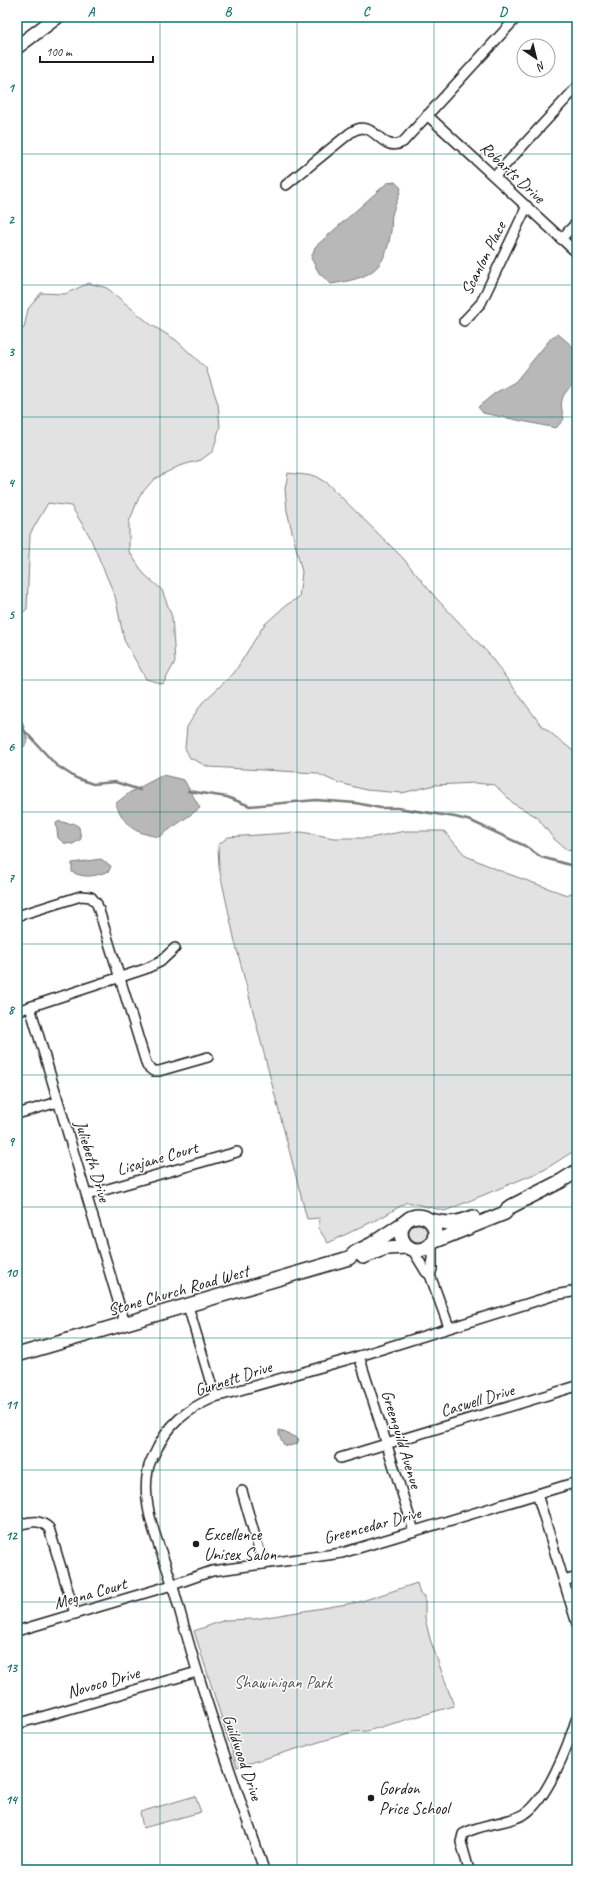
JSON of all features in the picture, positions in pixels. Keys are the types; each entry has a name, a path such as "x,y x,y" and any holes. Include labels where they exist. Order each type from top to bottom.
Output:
{"main road":[{"path":"17,48 57,17"},
{"path":"349,1258 358,1258 393,1246 424,1249 433,1243 505,1213 508,1208 547,1189 577,1171"},
{"path":"349,1258 405,1222 417,1216 423,1216 430,1220 446,1224 456,1223 503,1206 508,1208"},
{"path":"430,1220 436,1231 433,1243"},
{"path":"405,1222 402,1227 401,1235 403,1240 410,1248"},
{"name":"Stone Church Road West","path":"17,1355 349,1258"}],"street":[{"path":"286,185 355,129 364,127 370,129 386,143 397,144 402,142 517,17"},
{"path":"495,176 577,87"},
{"name":"Robarts Drive","path":"427,115 577,253"},
{"name":"Scanlon Place","path":"464,322 481,303 527,206"},
{"path":"561,239 577,222"},
{"path":"17,916 81,896 91,897 97,904 146,1064 150,1069 162,1071 208,1057"},
{"path":"17,1011 154,965 176,948"},
{"name":"Juliebeth Drive","path":"30,1007 125,1324"},
{"path":"17,1114 58,1102"},
{"name":"Lisajane Court","path":"87,1195 237,1152"},
{"path":"430,1275 432,1269 433,1243"},
{"path":"410,1248 426,1272 430,1275 449,1327"},
{"name":"Gurnett Drive","path":"172,1585 150,1514 145,1490 148,1468 158,1446 168,1430 181,1416 197,1405 215,1398 359,1356 555,1295 577,1291"},
{"path":"188,1306 215,1398"},
{"name":"Greenguild Avenue","path":"359,1356 414,1531"},
{"name":"Caswell Drive","path":"340,1458 577,1386"},
{"name":"Greencedar Drive","path":"172,1585 212,1571 342,1553 577,1482"},
{"path":"242,1491 263,1564"},
{"path":"537,1494 577,1624"},
{"path":"17,1525 34,1520 44,1522 49,1528 75,1614"},
{"path":"564,1581 577,1577"},
{"name":"Megna Court","path":"17,1630 172,1585"},
{"name":"Guildwood Drive","path":"172,1585 197,1672 264,1870"},
{"name":"Novoco Drive","path":"17,1724 197,1672"},
{"path":"470,1870 461,1842 463,1834 471,1830 522,1816 538,1804 548,1789 576,1723"}],"green space":[{"path":"89,283 107,288 150,324 176,340 206,368 218,404 220,426 213,451 201,460 179,466 154,479 140,495 129,522 129,551 144,574 162,590 172,617 175,662 163,684 146,679 124,640 115,596 89,535 71,506 48,503 30,534 27,609 17,617 17,330 19,331 24,328 28,309 41,293 65,294"},
{"path":"288,473 315,476 328,484 402,557 436,598 488,653 541,725 577,754 577,852 567,850 553,838 537,817 514,804 495,785 475,783 435,785 402,793 366,790 336,782 316,773 209,767 190,758 185,748 187,727 202,703 234,673 264,625 285,606 299,597 302,572 287,511 285,489"},
{"path":"405,831 444,831 466,856 503,872 567,895 577,890 577,1149 544,1170 445,1211 407,1202 384,1216 328,1243 318,1228 320,1218 307,1219 235,942 219,868 218,845 228,837 302,832 334,838 370,838"},
{"path":"418,1224 424,1227 427,1233 424,1239 418,1242 412,1239 409,1233 412,1227"},
{"name":"Shawinigan Park","path":"417,1583 420,1594 425,1596 425,1618 430,1639 454,1706 367,1731 352,1732 237,1767 194,1631 225,1620 255,1619 359,1602"},
{"path":"195,1796 201,1812 143,1828 140,1812"}],"shaded area":[{"path":"395,182 401,188 392,215 388,245 379,264 373,271 356,279 331,284 319,273 311,258 315,247 387,183"},
{"path":"558,334 577,350 577,380 568,389 563,397 562,412 564,419 556,428 483,413 478,407 495,393 515,382 552,337"},
{"path":"17,718 22,721 28,742 21,750 17,745"},
{"path":"163,775 184,780 200,808 159,837 137,831 132,828 124,819 115,804 129,793"},
{"path":"60,821 69,824 73,823 79,827 81,839 73,844 64,843 58,838 56,823"},
{"path":"101,859 111,866 109,871 90,876 82,876 72,872 72,863"},
{"path":"279,1430 299,1439 297,1444 289,1446 284,1445 279,1435"}],"waterway":[{"path":"17,726 22,728 56,765 76,778 93,784 115,782 140,790"},
{"path":"188,791 227,797 250,806 316,800 356,803 380,808 398,808 455,817 471,821 525,846 541,857 577,867"}],"place":[{"name":"Excellence Unisex Salon","path":"196,1544"},
{"name":"Gordon Price School","path":"371,1798"}]}
